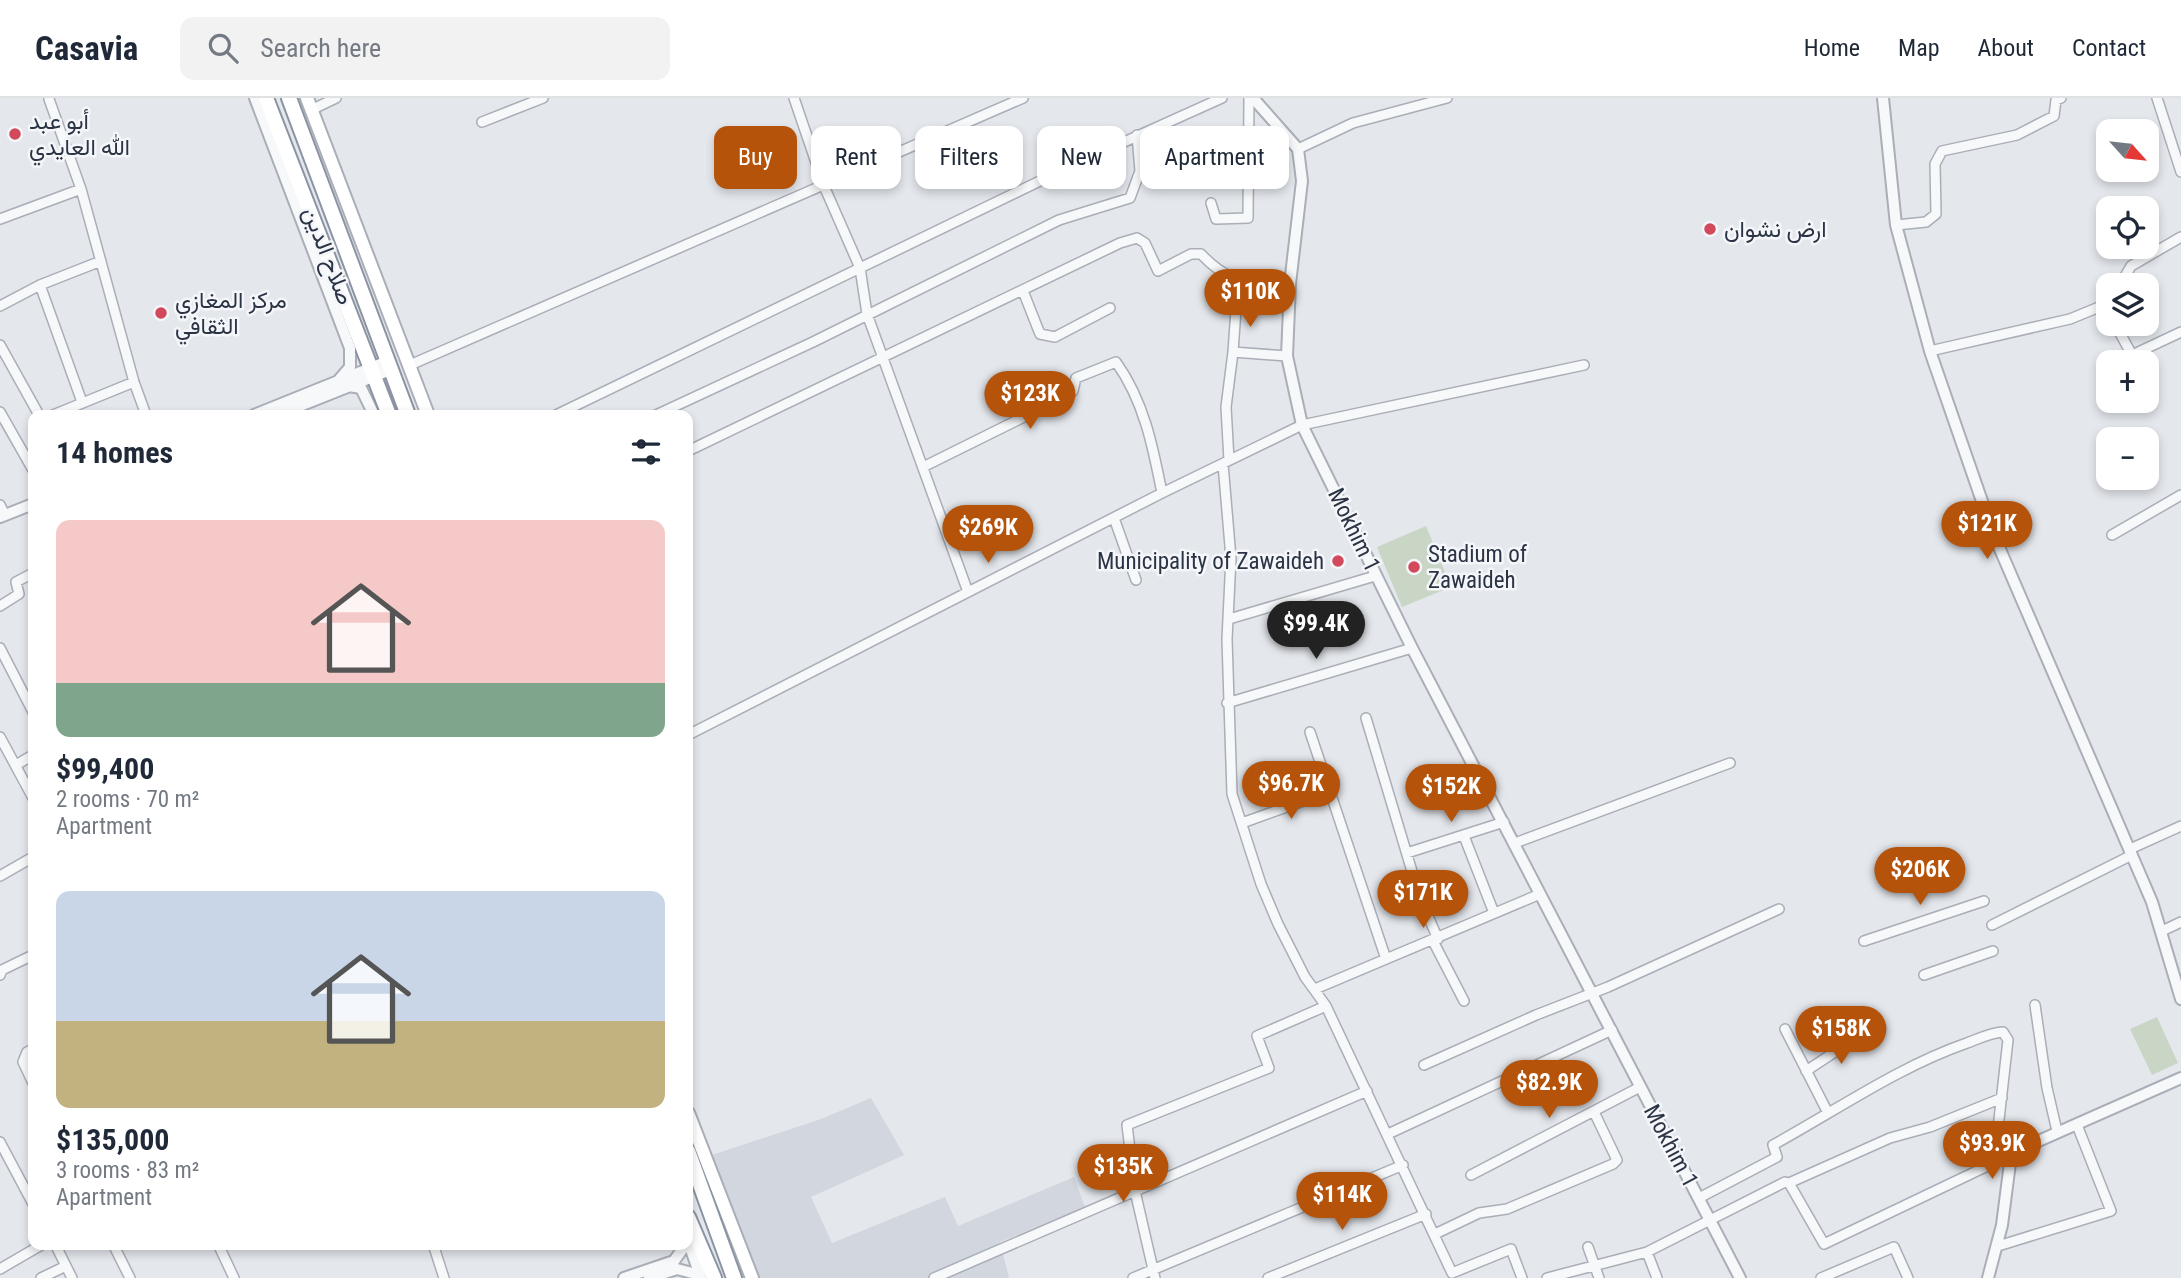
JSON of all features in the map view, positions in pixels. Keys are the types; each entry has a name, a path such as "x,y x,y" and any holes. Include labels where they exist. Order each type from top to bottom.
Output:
{"highway":[{"name":"صلاح الدين","path":"266,98 286,163 387,410"},
{"name":"صلاح الدين","path":"289,98 406,410"},
{"path":"693,1165 734,1278"},
{"path":"693,1240 709,1237 716,1230"},
{"path":"693,1247 705,1277"}],"main road":[{"path":"309,104 426,410"},
{"path":"693,1126 752,1278"}],"street":[{"path":"255,98 286,163 350,348 350,367 343,384"},
{"path":"309,104 336,98"},
{"path":"482,122 543,98"},
{"path":"794,98 811,148"},
{"path":"901,152 1023,98"},
{"path":"565,410 1137,135 1222,98"},
{"path":"1251,98 1298,149 1353,123 1447,98"},
{"path":"1211,204 1216,219 1248,218 1251,98"},
{"path":"1883,98 1896,225 1930,351 1993,533 2131,852 2162,931 2181,999"},
{"path":"1896,225 1926,222 1936,214 1935,164 1942,151 2017,135 2054,116 2056,100 2061,98"},
{"path":"2157,98 2181,172"},
{"path":"49,99 81,189 144,410"},
{"path":"666,410 1059,220 1130,198 1140,172 1137,135"},
{"name":"Mokhim 1","path":"1298,149 1302,181 1290,284 1287,356 1302,425 1375,576 1740,1278"},
{"path":"0,219 81,189"},
{"path":"410,365 817,189"},
{"path":"825,189 860,268 867,314 968,592"},
{"path":"2128,273 2132,266 2181,237"},
{"path":"693,449 1120,243 1137,238 1145,243 1158,271 1191,254 1200,254 1218,272 1238,281 1290,284"},
{"path":"0,306 40,285 101,261"},
{"path":"1238,281 1226,407 1231,558 1227,703 1232,794 1269,904 1305,977 1326,1006 1404,1165 1453,1275 1511,1249 1522,1278"},
{"path":"40,285 82,402"},
{"path":"1023,291 1040,334 1055,337 1111,308"},
{"path":"1930,351 2096,311"},
{"path":"2122,336 2132,355 2181,332"},
{"path":"0,345 35,410"},
{"path":"1233,352 1287,356"},
{"path":"923,467 1054,402 1073,391 1076,378 1116,362 1128,378 1150,432 1162,493"},
{"path":"288,410 389,365"},
{"path":"693,732 1162,493 1302,425 1584,365"},
{"path":"64,410 134,382"},
{"path":"268,410 343,384 361,388 372,410"},
{"path":"0,412 28,461"},
{"path":"2112,535 2181,495"},
{"path":"2,513 28,507"},
{"path":"1114,518 1136,580"},
{"path":"0,606 19,594 16,582 28,576"},
{"path":"1229,619 1375,576"},
{"path":"0,648 28,702"},
{"path":"1227,703 1412,648"},
{"path":"1366,718 1420,898 1464,1001"},
{"path":"1310,732 1386,959"},
{"path":"0,737 28,788"},
{"path":"16,765 28,758"},
{"path":"1515,843 1730,763"},
{"path":"1242,822 1331,790"},
{"path":"1407,853 1504,822"},
{"path":"1992,925 2181,826"},
{"path":"1464,836 1494,913"},
{"path":"0,876 28,860"},
{"path":"1315,989 1540,894"},
{"path":"1864,941 1984,901"},
{"path":"1424,1065 1608,987 1779,909"},
{"path":"2162,931 2181,922"},
{"path":"1924,975 1993,951"},
{"path":"0,975 2,970 28,957"},
{"path":"2035,1005 2047,1088 2057,1131"},
{"path":"1154,1274 1135,1191 1127,1125 1269,1068 1257,1036 1326,1006"},
{"path":"1785,1029 1828,1113"},
{"path":"1388,1134 1612,1030"},
{"path":"1699,1198 1777,1157 1773,1145 1932,1055 1992,1033 2003,1032 2008,1040 1996,1146 2005,1162 1998,1246 1988,1278"},
{"path":"1806,1071 1859,1036"},
{"path":"28,1052 23,1062 28,1072"},
{"path":"1789,1183 1824,1244 2005,1162 2025,1147 2057,1131 2077,1125 2181,1078"},
{"path":"1471,1175 1595,1114 1640,1087"},
{"path":"934,1278 1367,1091"},
{"path":"1547,1278 1647,1252 1785,1182 1789,1183 1891,1138 1930,1127 2002,1098"},
{"path":"1435,1234 1479,1213 1507,1209 1613,1164 1617,1160 1613,1148 1595,1114"},
{"path":"1998,1246 2111,1211 2077,1125"},
{"path":"0,1142 28,1195"},
{"path":"1133,1278 1154,1274 1404,1165"},
{"path":"1268,1278 1426,1214"},
{"path":"1588,1247 1599,1278"},
{"path":"1821,1278 1894,1247 1908,1278"},
{"path":"0,1269 33,1250"},
{"path":"59,1250 72,1278"},
{"path":"116,1250 130,1278"},
{"path":"221,1250 234,1278"},
{"path":"435,1250 444,1278"},
{"path":"624,1278 674,1261 682,1250"},
{"path":"1647,1252 1657,1278"},
{"path":"41,1278 66,1266"},
{"path":"649,1278 677,1269 705,1277"}],"shaded area":[{"path":"871,1098 904,1155 811,1197 832,1243 945,1197 958,1226 1074,1177 1085,1207 1000,1242 1009,1278 758,1278 712,1155 821,1119"}],"green space":[{"name":"Stadium of Zawaideh","path":"1426,526 1451,587 1402,607 1377,547"},
{"path":"2157,1017 2178,1063 2152,1075 2130,1029"}],"place":[{"name":"أبو عبد الله العايدي","path":"15,134"},
{"name":"ارض نشوان","path":"1710,229"},
{"name":"مركز المغازي الثقافي","path":"161,313"},
{"name":"Municipality of Zawaideh","path":"1338,561"},
{"name":"Stadium of Zawaideh","path":"1414,567"}]}
